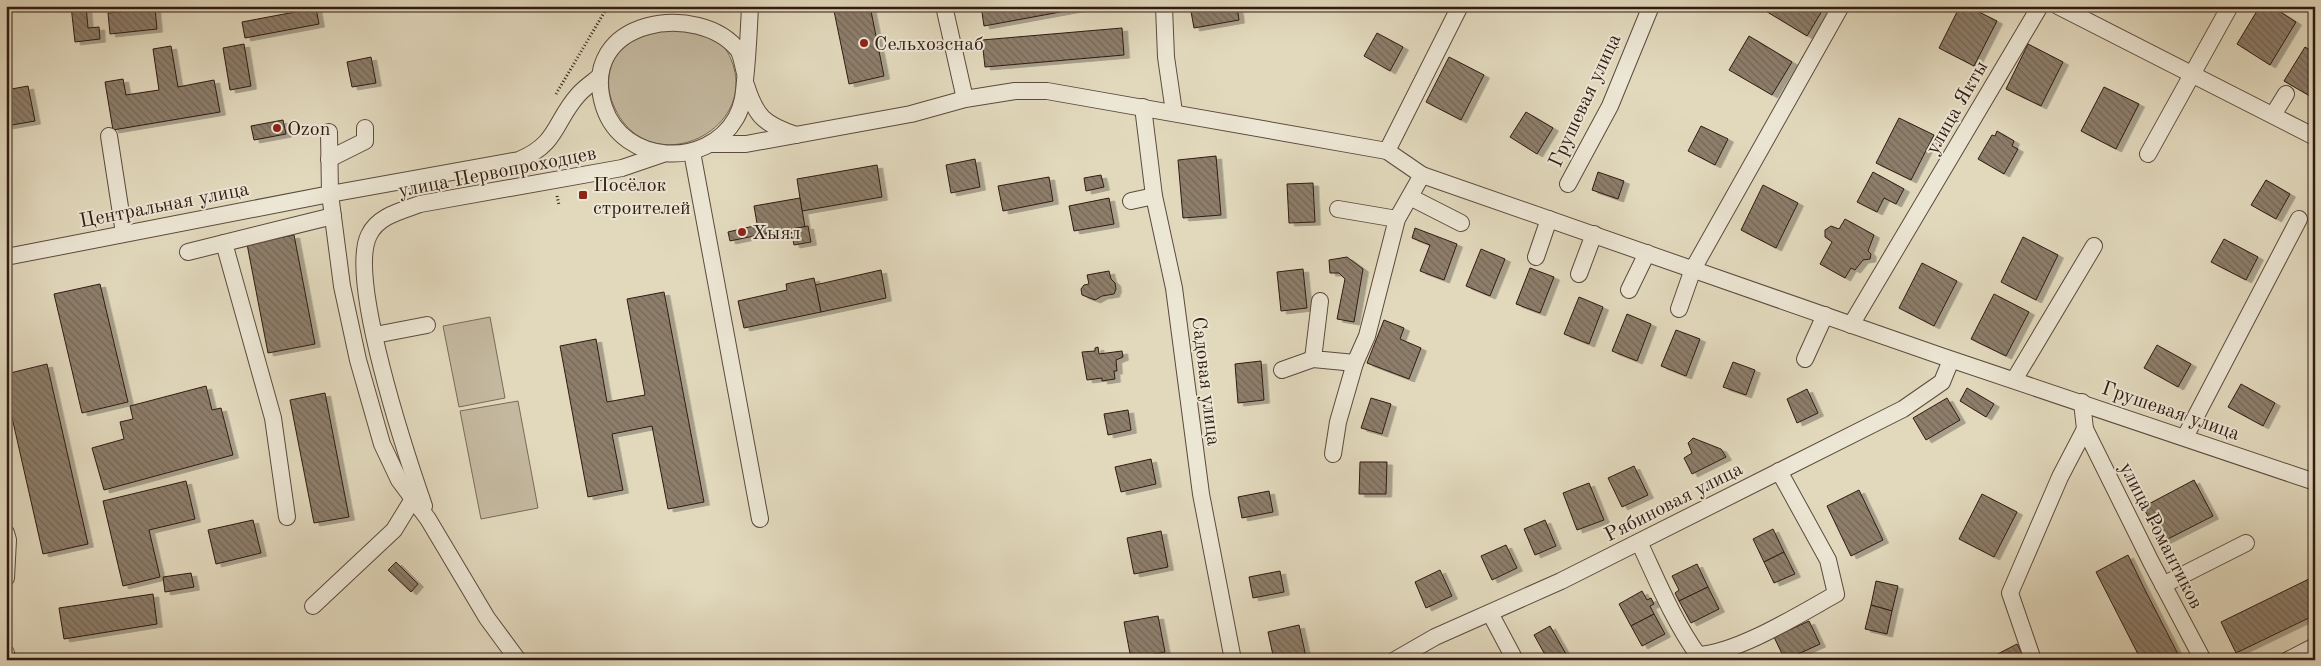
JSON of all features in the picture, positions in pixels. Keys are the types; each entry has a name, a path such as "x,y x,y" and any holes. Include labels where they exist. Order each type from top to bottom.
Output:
{"street":[{"name":"улица Первопроходцев","path":"428,519 396,424 375,335 363,273 364,252 369,235 377,225 391,214 420,204 622,168 663,154 692,152 711,144 725,132 736,118 743,101 750,6"},
{"path":"944,6 965,99"},
{"path":"711,144 746,144 911,114 965,99 1015,91 1047,91 1387,151 1460,6"},
{"name":"Грушевая улица","path":"1568,184 1610,106 1651,6"},
{"path":"1679,309 1693,269 1842,6"},
{"name":"улица Якты","path":"1851,325 2040,6"},
{"path":"2058,6 2193,73 2315,137"},
{"path":"2148,154 2230,6"},
{"path":"1164,7 1166,57 1174,112"},
{"name":"улица Первопроходцев","path":"663,154 645,150 629,141 616,128 603,104 599,76 603,57 612,40 627,22 645,14 666,9 689,10 703,16 727,33 739,51 745,78"},
{"name":"улица Первопроходцев","path":"518,660 486,618 428,519 399,480 382,444 358,360 342,286 330,194 519,160 536,153 550,140 578,95 599,76"},
{"path":"745,78 752,105 760,117 774,128 798,135"},
{"path":"2273,115 2286,94"},
{"name":"Садовая улица","path":"1143,107 1154,196 1174,288 1201,494 1233,660"},
{"path":"329,159 365,141 365,128"},
{"path":"329,132 330,194"},
{"path":"109,136 124,234"},
{"name":"Грушевая улица","path":"1387,151 1422,175 1647,252 1951,360 2082,402 2315,482"},
{"path":"692,152 760,519"},
{"path":"1333,454 1338,422 1356,363 1367,336 1397,219 1422,175"},
{"name":"Центральная улица","path":"6,257 330,194"},
{"path":"1131,200 1154,196"},
{"path":"1410,197 1460,223"},
{"path":"1338,209 1397,219"},
{"path":"188,252 333,216"},
{"path":"1536,257 1549,219"},
{"path":"2185,437 2299,219"},
{"path":"1579,274 1594,234"},
{"path":"224,242 273,418 287,516"},
{"path":"2014,380 2094,246"},
{"path":"1629,290 1647,252"},
{"path":"1313,359 1320,301"},
{"path":"1805,359 1825,315"},
{"path":"375,335 427,325"},
{"path":"1282,370 1313,359 1356,363"},
{"name":"Рябиновая улица","path":"1396,660 1435,637 1561,581 1903,408 1942,382 1951,360"},
{"name":"улица Романтиков","path":"2082,402 2085,429 2163,585 2203,660"},
{"path":"2033,660 2010,593 2060,477 2085,429"},
{"path":"1640,542 1686,638 1698,654 1723,651 1764,632 1836,594 1828,560 1779,472"},
{"path":"313,606 394,530 413,499"},
{"path":"6,533 8,540 6,578"},
{"path":"2163,585 2246,543"},
{"path":"1490,613 1515,660"},
{"path":"2288,660 2315,646"},
{"path":"6,652 7,660"}],"path":[{"path":"552,101 608,6"}],"shaded area":[{"path":"692,22 727,51 736,79 732,104 719,124 699,138 675,144 651,142 629,129 613,104 609,85 611,67 614,59 630,35"},
{"path":"490,317 505,398 459,407 443,326"},
{"path":"518,401 538,508 481,519 460,411"}],"building":[{"path":"71,6 86,6 88,28 99,27 100,39 75,42"},
{"path":"833,6 870,6 884,76 849,84"},
{"path":"981,6 1093,6 984,26"},
{"path":"1190,6 1237,6 1239,20 1194,28"},
{"path":"1766,6 1825,6 1807,36 1764,10"},
{"path":"1960,6 1967,6 1997,21 1974,66 1939,48"},
{"path":"2260,6 2271,6 2296,22 2270,65 2237,44"},
{"path":"316,8 319,24 245,38 242,22"},
{"path":"155,9 157,29 110,34 108,13"},
{"path":"1122,28 1124,55 985,67 982,40"},
{"path":"1377,33 1403,47 1390,71 1364,56"},
{"path":"1749,36 1792,62 1772,95 1729,70"},
{"path":"244,44 251,86 230,90 223,48"},
{"path":"2028,44 2063,62 2041,106 2006,89"},
{"path":"171,46 178,87 214,80 220,112 113,130 105,82 123,79 126,95 159,90 153,49"},
{"path":"2305,47 2315,53 2315,99 2284,81"},
{"path":"371,57 376,83 352,87 347,62"},
{"path":"1449,57 1484,75 1461,120 1426,102"},
{"path":"28,86 35,121 6,126 6,90"},
{"path":"2104,87 2139,104 2116,149 2081,131"},
{"path":"1526,112 1553,128 1537,154 1510,137"},
{"path":"1899,118 1934,135 1911,180 1876,163"},
{"path":"283,120 286,134 254,140 251,126"},
{"path":"1701,126 1728,139 1715,165 1688,151"},
{"path":"1997,131 2014,141 2012,146 2018,149 2004,174 1978,159 1992,135 1995,136"},
{"path":"1216,156 1221,215 1183,218 1178,160"},
{"path":"975,159 980,187 951,193 946,165"},
{"path":"877,165 882,197 802,211 797,179"},
{"path":"1598,172 1624,181 1618,199 1592,190"},
{"path":"1873,172 1904,189 1896,204 1884,198 1877,212 1857,202"},
{"path":"1101,175 1104,187 1086,191 1084,178"},
{"path":"1049,177 1053,201 1003,211 998,186"},
{"path":"2266,180 2290,194 2276,219 2251,205"},
{"path":"1313,183 1315,222 1289,223 1287,184"},
{"path":"1763,185 1798,203 1776,248 1741,230"},
{"path":"800,198 805,227 759,235 754,206"},
{"path":"1109,198 1114,224 1074,231 1069,206"},
{"path":"1845,219 1874,235 1868,251 1871,254 1870,259 1863,260 1855,270 1851,268 1845,278 1820,264 1832,242 1825,237 1825,230 1831,226 1839,229"},
{"path":"758,225 759,235 730,241 728,232"},
{"path":"808,226 811,242 794,245 791,229"},
{"path":"1415,228 1457,244 1444,280 1420,271 1430,245 1412,238"},
{"path":"294,235 315,344 268,353 247,244"},
{"path":"2023,237 2058,255 2036,300 2001,282"},
{"path":"2224,239 2258,257 2246,280 2211,262"},
{"path":"1481,249 1505,259 1490,296 1466,286"},
{"path":"1347,257 1363,269 1354,322 1337,319 1345,279 1339,273 1330,273 1329,260"},
{"path":"1922,263 1957,281 1934,326 1899,308"},
{"path":"1530,268 1554,277 1540,313 1516,304"},
{"path":"1303,269 1307,308 1281,311 1277,272"},
{"path":"881,270 886,298 821,312 815,285"},
{"path":"1109,271 1111,279 1115,283 1116,289 1114,294 1102,296 1095,300 1082,295 1081,289 1084,285 1089,284 1087,275"},
{"path":"814,278 821,312 744,328 738,301 787,290 786,284"},
{"path":"100,284 128,402 82,413 54,294"},
{"path":"664,292 704,502 668,509 652,426 612,434 623,490 588,497 560,346 596,339 607,402 645,395 627,299"},
{"path":"1994,294 2029,312 2006,356 1971,339"},
{"path":"1579,297 1603,307 1589,344 1564,334"},
{"path":"1627,314 1651,324 1637,361 1612,351"},
{"path":"1384,320 1404,328 1400,339 1421,348 1409,379 1367,363"},
{"path":"1676,330 1700,339 1686,376 1661,366"},
{"path":"2157,345 2191,364 2178,387 2144,368"},
{"path":"1098,347 1099,354 1122,351 1123,357 1116,360 1117,371 1114,371 1115,379 1102,381 1102,378 1087,380 1082,352 1095,351 1095,348"},
{"path":"1261,361 1264,400 1238,403 1235,364"},
{"path":"1733,362 1755,370 1746,395 1723,387"},
{"path":"47,364 88,544 43,554 6,391 6,374"},
{"path":"2241,384 2275,403 2263,426 2228,407"},
{"path":"206,386 212,410 221,408 233,455 104,490 92,448 124,439 120,422 133,419 130,406"},
{"path":"1967,388 1994,404 1986,417 1960,401"},
{"path":"1807,389 1818,413 1797,423 1787,399"},
{"path":"325,393 349,517 314,523 290,400"},
{"path":"1371,398 1391,404 1382,434 1361,428"},
{"path":"1947,398 1960,420 1926,440 1913,418"},
{"path":"1128,410 1131,430 1108,435 1104,414"},
{"path":"1693,438 1721,449 1726,457 1692,474 1684,458 1692,453 1688,443"},
{"path":"1151,459 1156,484 1121,492 1115,467"},
{"path":"1360,462 1387,462 1386,494 1359,494"},
{"path":"1634,466 1648,495 1622,507 1608,478"},
{"path":"2194,480 2213,516 2162,542 2143,507"},
{"path":"186,481 195,519 149,530 160,577 123,586 103,501"},
{"path":"1589,483 1604,520 1577,530 1563,493"},
{"path":"1859,490 1883,540 1851,556 1827,506"},
{"path":"1269,491 1273,512 1242,518 1238,497"},
{"path":"1982,494 2017,512 1994,557 1959,539"},
{"path":"253,520 261,553 216,564 208,530"},
{"path":"1545,520 1556,546 1535,555 1524,529"},
{"path":"1773,529 1784,552 1764,562 1753,539"},
{"path":"1161,531 1168,567 1134,574 1127,538"},
{"path":"1506,545 1517,568 1492,580 1481,556"},
{"path":"1784,552 1795,574 1774,583 1764,562"},
{"path":"2128,555 2181,660 2141,660 2096,572"},
{"path":"396,562 418,584 411,592 388,570"},
{"path":"1697,564 1708,587 1679,601 1675,593 1679,590 1672,576"},
{"path":"1440,570 1452,596 1426,608 1415,582"},
{"path":"1280,571 1284,592 1253,598 1249,577"},
{"path":"191,573 194,587 165,592 163,577"},
{"path":"2315,576 2315,615 2236,653 2221,622"},
{"path":"1876,581 1898,586 1892,611 1871,605"},
{"path":"1708,587 1719,609 1691,623 1679,601"},
{"path":"1642,591 1647,600 1651,598 1654,604 1650,606 1654,614 1631,626 1619,604"},
{"path":"153,594 157,624 64,639 59,608"},
{"path":"1871,605 1892,611 1887,634 1865,629"},
{"path":"1654,614 1665,634 1642,646 1631,626"},
{"path":"1158,616 1165,652 1131,659 1124,622"},
{"path":"1809,621 1820,644 1785,660 1774,637"},
{"path":"1299,625 1306,657 1274,660 1268,632"},
{"path":"1550,626 1566,654 1555,660 1548,660 1534,635"},
{"path":"2017,644 2025,660 1986,660"}],"place":[{"name":"Сельхозснаб","path":"864,43"},
{"name":"Ozon","path":"277,128"},
{"name":"Посёлок строителей","path":"583,195"},
{"name":"Хыял","path":"742,232"}]}
